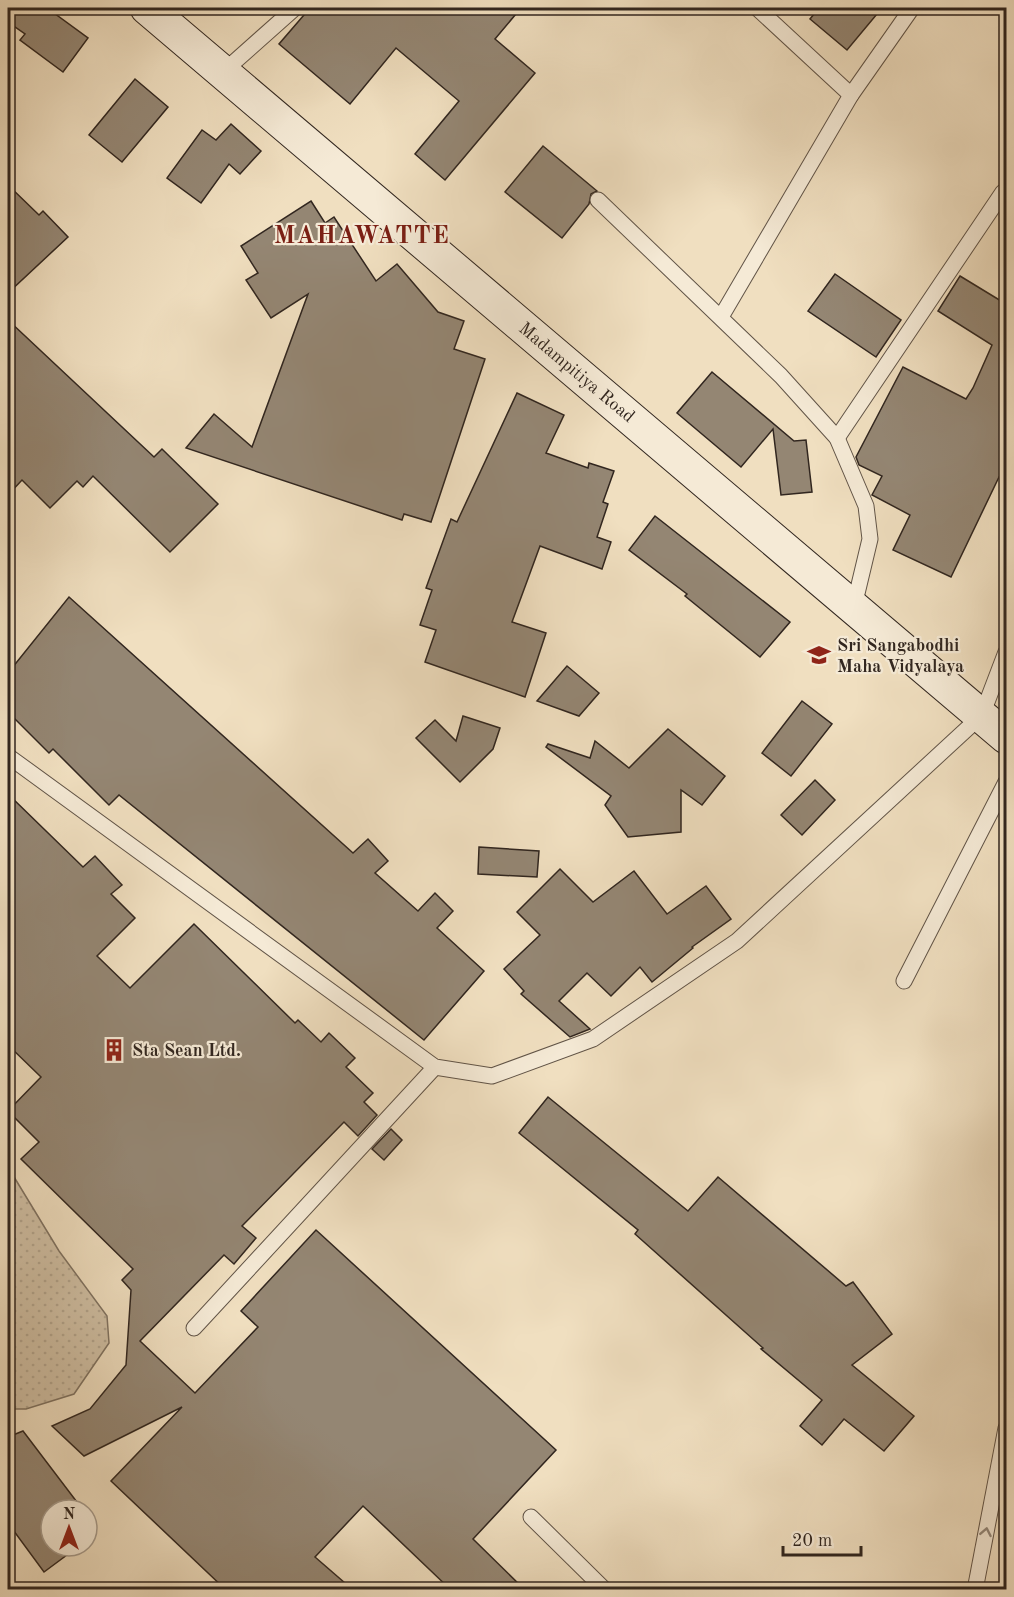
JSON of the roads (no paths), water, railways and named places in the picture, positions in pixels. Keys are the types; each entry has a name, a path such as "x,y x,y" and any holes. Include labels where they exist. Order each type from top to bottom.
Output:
{"main road":[{"name":"Madampitiya Road","path":"147,8 1006,737"}],"lane":[{"path":"223,72 295,8"},
{"path":"757,8 850,95"},
{"path":"721,317 850,95 912,8"},
{"path":"837,438 1003,192"},
{"path":"598,200 781,376 837,438 866,506 870,539 854,606"},
{"path":"8,756 435,1067 492,1076 593,1039 737,941 982,715 1006,652"},
{"path":"904,981 1006,782"},
{"path":"194,1328 435,1067"},
{"path":"975,1590 1006,1428"},
{"path":"531,1517 605,1590"}],"place":[{"name":"Sri Sangabodhi Maha Vidyalaya","path":"819,655"},
{"name":"Sta Sean Ltd.","path":"114,1050"}],"district":[{"name":"MAHAWATTE","path":"362,235"}]}
